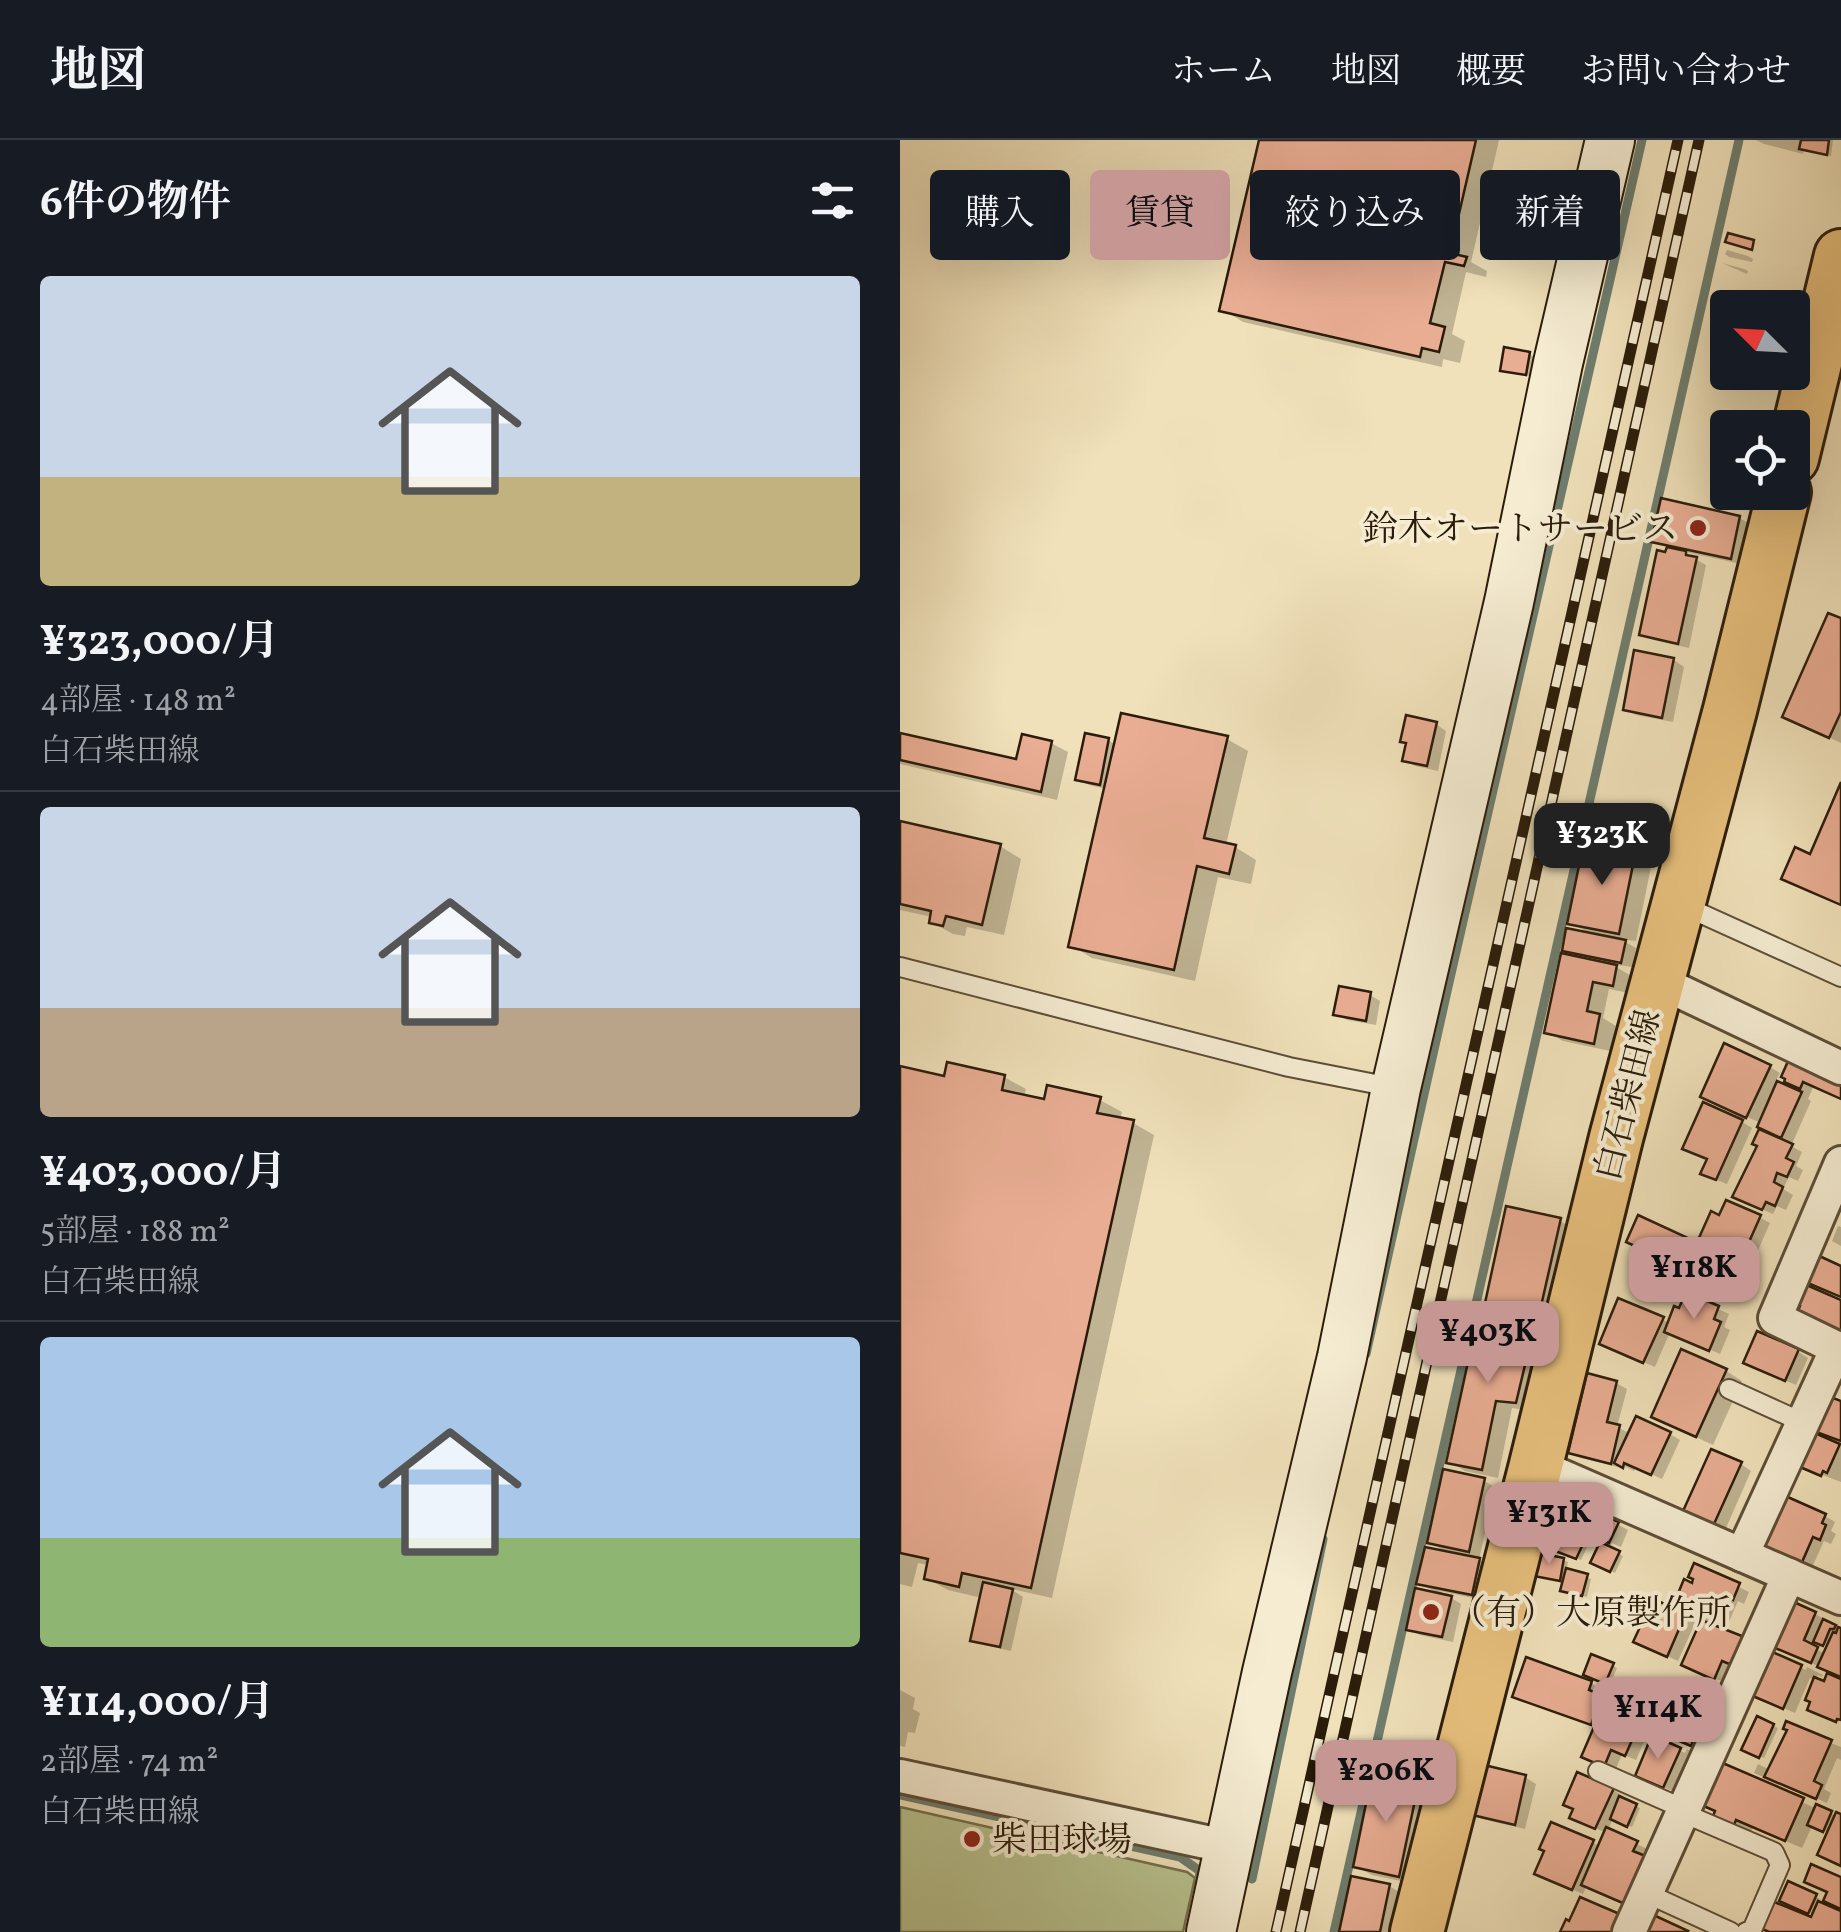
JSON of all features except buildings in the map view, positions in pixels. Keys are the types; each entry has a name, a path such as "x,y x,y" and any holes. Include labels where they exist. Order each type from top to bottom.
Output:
{"main road":[{"path":"1804,410 1841,256"},
{"name":"白石柴田線","path":"1417,1932 1656,980 1780,510"}],"street":[{"path":"1210,1932 1342,1357 1396,1088 1610,140"},
{"path":"1656,980 1841,1068"},
{"path":"1742,1554 1839,1349 1775,1318 1841,1163"},
{"path":"1536,1464 1841,1598"},
{"path":"1628,1932 1789,1575"},
{"path":"900,1776 1230,1847"}],"lane":[{"path":"1677,903 1841,978"},
{"path":"900,967 1289,1067 1396,1088"},
{"path":"1730,1389 1804,1423"},
{"path":"1598,1771 1774,1852 1780,1865 1752,1930 1746,1932"},
{"path":"1646,1893 1731,1932"}],"green space":[{"name":"柴田球場","path":"900,1807 1187,1872 1195,1878 1183,1932 900,1932"}],"waterway":[{"path":"1366,1354 1642,140"},
{"path":"1334,1932 1739,140"},
{"path":"1252,1879 1323,1539"},
{"path":"900,1795 1180,1857 1200,1871 1199,1880"}],"railway":[{"path":"1276,1932 1678,140"},
{"path":"1300,1932 1699,140"}],"place":[{"name":"鈴木オートサービス","path":"1698,528"},
{"name":"（有）大原製作所","path":"1431,1612"},
{"name":"柴田球場","path":"972,1839"}]}
